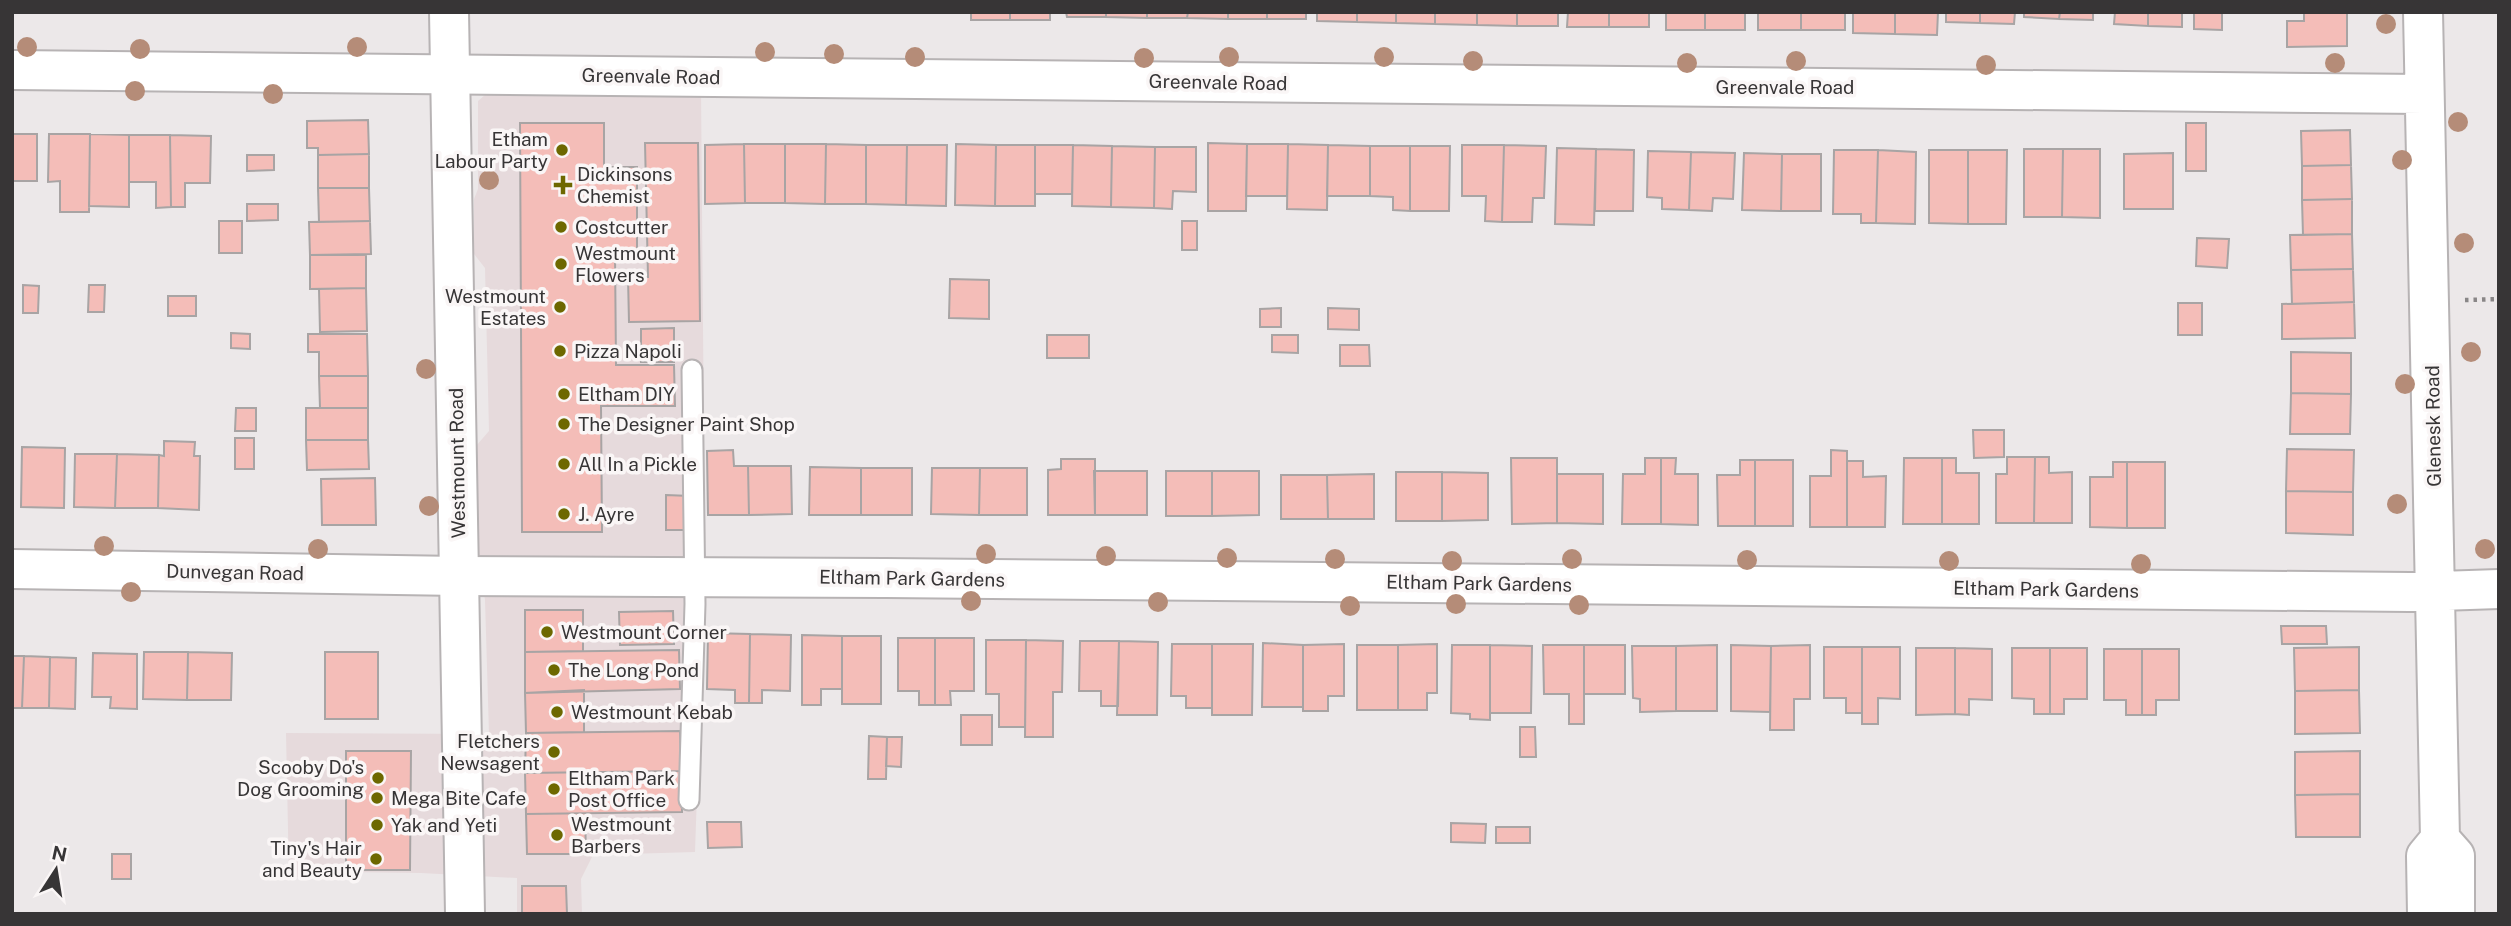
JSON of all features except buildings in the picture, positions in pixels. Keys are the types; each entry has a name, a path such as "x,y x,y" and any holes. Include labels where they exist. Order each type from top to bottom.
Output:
{"street":[{"name":"Westmount Road","path":"449,12 464,897"},
{"name":"Glenesk Road","path":"2423,12 2440,850 2455,914"},
{"name":"Greenvale Road","path":"12,70 2423,94"},
{"name":"Dunvegan Road","path":"12,569 459,576"},
{"name":"Eltham Park Gardens","path":"459,576 2435,591 2499,589"},
{"name":"Glenesk Road","path":"2427,914 2440,850"}],"lane":[{"path":"689,800 695,576 692,370"}],"shaded area":[{"path":"701,88 705,563 695,852 593,855 581,879 582,914 517,914 517,878 343,872 289,878 286,733 489,734 485,600 477,547 476,446 489,431 485,268 474,254 474,199 478,189 478,101 485,95 496,93"}],"place":[{"name":"Etham Labour Party","path":"562,150"},
{"name":"Dickinsons Chemist","path":"563,185"},
{"name":"Costcutter","path":"561,227"},
{"name":"Westmount Flowers","path":"561,264"},
{"name":"Westmount Estates","path":"560,307"},
{"name":"Pizza Napoli","path":"560,351"},
{"name":"Eltham DIY","path":"564,394"},
{"name":"The Designer Paint Shop","path":"564,424"},
{"name":"All In a Pickle","path":"564,464"},
{"name":"J. Ayre","path":"564,514"},
{"name":"Westmount Corner","path":"547,632"},
{"name":"The Long Pond","path":"554,670"},
{"name":"Westmount Kebab","path":"557,712"},
{"name":"Fletchers Newsagent","path":"554,752"},
{"name":"Scooby Do's Dog Grooming","path":"378,778"},
{"name":"Eltham Park Post Office","path":"554,789"},
{"name":"Mega Bite Cafe","path":"377,798"},
{"name":"Yak and Yeti","path":"377,825"},
{"name":"Westmount Barbers","path":"557,835"},
{"name":"Tiny's Hair and Beauty","path":"376,859"}]}
